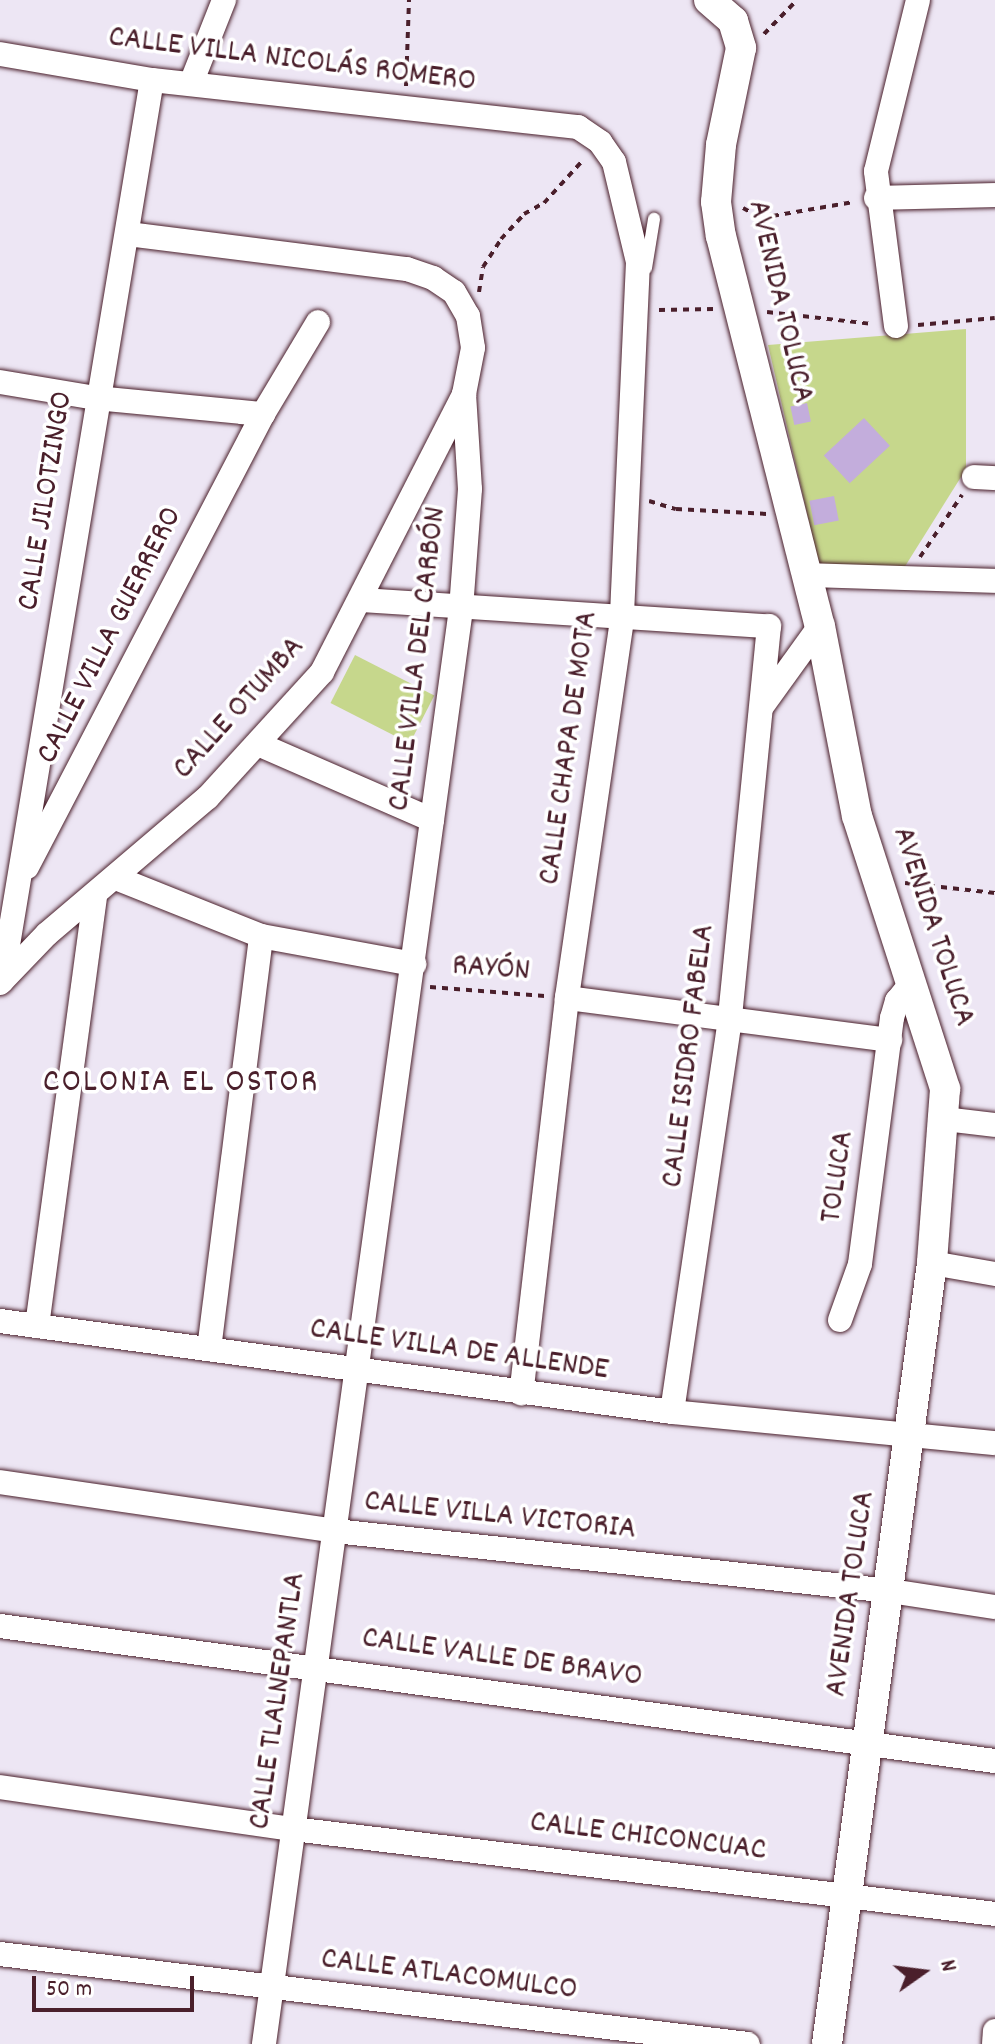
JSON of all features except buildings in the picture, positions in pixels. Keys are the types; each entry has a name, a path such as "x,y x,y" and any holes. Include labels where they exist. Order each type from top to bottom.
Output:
{"street":[{"path":"192,81 224,0"},
{"path":"709,0 733,21 741,48"},
{"path":"896,326 876,198 879,150 918,0"},
{"name":"AVENIDA TOLUCA","path":"741,48 721,145 716,202 820,626 857,816 875,879 942,1074 945,1119 932,1263 827,2044"},
{"name":"CALLE VILLA NICOLÁS ROMERO","path":"0,54 152,80 192,81 578,127"},
{"name":"CALLE JILOTZINGO","path":"1,982 9,917 17,887 96,398 128,234 152,80"},
{"name":"CALLE CHAPA DE MOTA","path":"521,1393 567,998 622,620 638,310 631,219 614,162 600,142 578,127"},
{"path":"876,198 995,195"},
{"path":"128,234 407,269 454,292 468,316"},
{"name":"CALLE VILLA DEL CARBÓN","path":"359,1367 461,609 470,489 464,394 473,348 468,316"},
{"name":"CALLE VILLA GUERRERO","path":"17,887 263,414 318,322"},
{"path":"0,382 96,398 263,414"},
{"name":"CALLE OTUMBA","path":"1,982 47,934 95,897 208,797 322,672 362,600 464,394"},
{"path":"807,575 995,581"},
{"path":"362,600 622,620"},
{"name":"CALLE ISIDRO FABELA","path":"622,620 769,626 730,1019 672,1412"},
{"name":"CALLE ISIDRO FABELA","path":"762,707 820,626"},
{"path":"258,744 432,820"},
{"path":"116,878 261,936 413,975"},
{"path":"37,1326 95,897"},
{"path":"9,917 16,931 28,937 47,934"},
{"path":"209,1349 261,936"},
{"name":"TOLUCA","path":"840,1320 860,1264 897,1001 911,984"},
{"path":"567,998 890,1040"},
{"path":"945,1119 995,1125"},
{"path":"932,1263 995,1274"},
{"name":"CALLE VILLA DE ALLENDE","path":"0,1321 359,1367 521,1393 672,1412 995,1443"},
{"name":"CALLE TLALNEPANTLA","path":"264,2044 359,1367"},
{"name":"CALLE VILLA VICTORIA","path":"0,1482 335,1531 890,1591 995,1607"},
{"name":"CALLE VALLE DE BRAVO","path":"0,1626 316,1666 995,1761"},
{"name":"CALLE CHICONCUAC","path":"0,1787 293,1829 995,1914"},
{"name":"CALLE ATLACOMULCO","path":"0,1954 748,2044"},
{"path":"994,2044 995,2031"}],"lane":[{"path":"638,310 654,219"}],"path":[{"path":"406,107 409,0"},
{"path":"741,48 774,29 797,0"},
{"path":"468,316 483,267 501,239 524,214 544,203 600,142"},
{"path":"716,202 752,209 761,218 876,198"},
{"path":"638,310 741,309 896,326 995,318"},
{"path":"907,576 985,477"},
{"path":"628,494 676,509 793,515"},
{"path":"875,879 995,893"},
{"name":"RAYÓN","path":"413,975 567,998"}],"green space":[{"path":"966,329 966,469 904,568 821,573 768,345"},
{"path":"355,655 434,695 410,744 330,703"}],"district":[{"name":"COLONIA EL OSTOR","path":"181,1084"}]}
